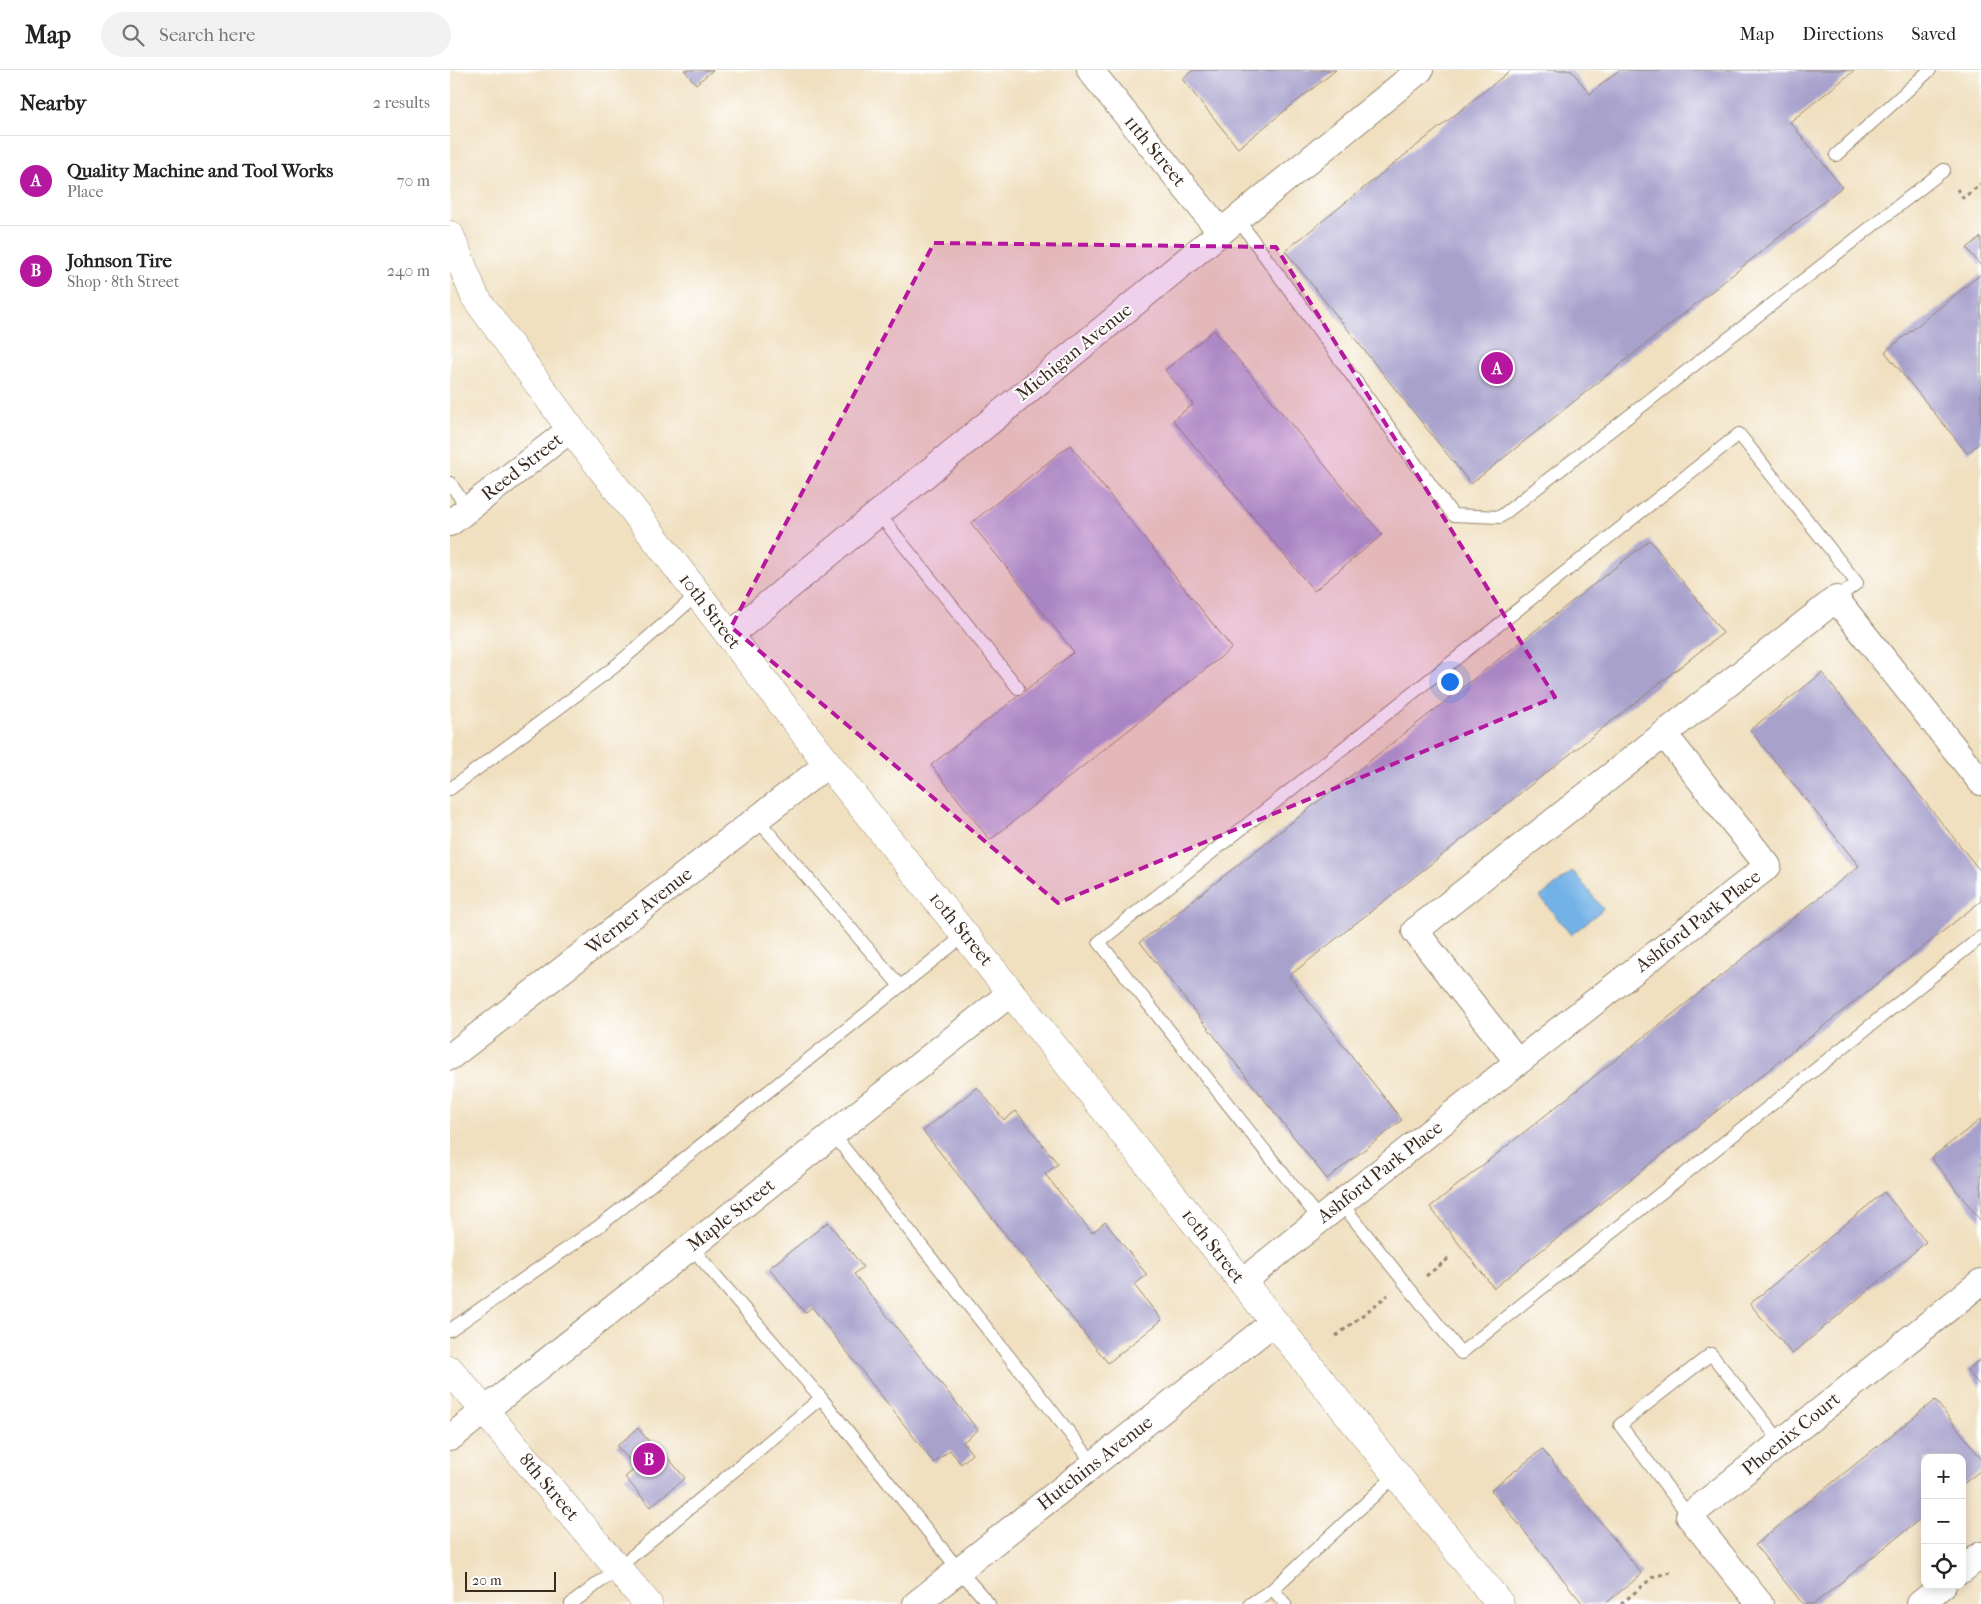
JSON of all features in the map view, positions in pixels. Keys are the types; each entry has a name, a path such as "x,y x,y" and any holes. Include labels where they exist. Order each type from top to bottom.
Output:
{"street":[{"name":"11th Street","path":"1090,70 1229,225"},
{"name":"Michigan Avenue","path":"729,636 1420,70"},
{"name":"10th Street","path":"450,235 475,297 571,429 697,595 828,764 966,934 1500,1604"},
{"name":"Reed Street","path":"459,516 571,429"},
{"path":"1518,1062 1415,931 1836,599 1981,782"},
{"name":"Ashford Park Place","path":"1242,1282 1768,866 1664,734"},
{"name":"Werner Avenue","path":"450,1058 828,764"},
{"name":"Maple Street","path":"450,1438 1012,992"},
{"name":"Phoenix Court","path":"1689,1516 1981,1282"},
{"name":"Hutchins Avenue","path":"916,1604 1274,1322"},
{"name":"8th Street","path":"450,1370 648,1604"},
{"path":"1689,1516 1760,1604"},
{"path":"1966,1567 1981,1555"},
{"path":"1920,1604 1938,1589"}],"lane":[{"path":"1836,155 1930,70"},
{"path":"1229,225 1453,515 1500,517 1944,170"},
{"path":"1320,1220 1099,942 1738,434 1857,583 1836,599"},
{"path":"450,484 459,516"},
{"path":"878,513 1018,688"},
{"path":"450,789 613,668 697,595"},
{"path":"757,819 900,986"},
{"path":"450,1330 598,1227 966,934"},
{"path":"1341,1203 1461,1353 1981,937"},
{"path":"833,1134 1094,1464"},
{"path":"690,1247 821,1398 959,1570 989,1604"},
{"path":"1689,1516 1620,1425 1711,1354 1781,1442"},
{"path":"571,1604 618,1568 821,1398"},
{"path":"1250,1604 1273,1588 1396,1475"},
{"path":"1273,1588 1285,1604"}],"path":[{"path":"1621,1604 1653,1577 1671,1572"}],"highlighted area":[{"path":"934,243 1276,247 1555,697 1058,903 731,627"}],"water":[{"path":"1573,871 1603,909 1571,935 1540,897"}],"building":[{"path":"684,70 713,70 696,84"},
{"path":"1193,70 1336,70 1238,148 1182,79"},
{"path":"1511,70 1571,70 1590,94 1619,70 1855,70 1790,122 1842,187 1471,484 1285,251"},
{"path":"1981,237 1981,266 1967,248"},
{"path":"1981,274 1981,442 1967,453 1885,352"},
{"path":"1214,330 1382,535 1314,591 1173,420 1193,404 1165,370"},
{"path":"1070,445 1232,648 990,840 931,765 1074,652 971,523"},
{"path":"1650,540 1723,633 1289,976 1402,1120 1327,1179 1140,942"},
{"path":"1822,673 1981,872 1981,901 1494,1288 1430,1207 1859,866 1750,730"},
{"path":"977,1087 1004,1120 1016,1111 1058,1164 1045,1174 1092,1233 1105,1222 1147,1275 1134,1285 1162,1320 1108,1363 923,1131"},
{"path":"1981,1119 1981,1221 1931,1158"},
{"path":"1884,1192 1926,1242 1792,1354 1750,1304"},
{"path":"828,1222 863,1267 854,1274 978,1430 963,1442 972,1454 961,1464 950,1450 934,1463 812,1307 805,1313 769,1268"},
{"path":"1981,1359 1981,1387 1967,1370"},
{"path":"1935,1400 1981,1458 1981,1470 1966,1482 1966,1454 1921,1454 1921,1518 1814,1604 1803,1604 1755,1545"},
{"path":"638,1428 656,1450 659,1447 685,1478 650,1507 625,1477 636,1468 617,1446"},
{"path":"1542,1449 1642,1574 1605,1604 1583,1604 1491,1490"}],"place":[{"name":"Quality Machine and Tool Works","path":"1497,368"},
{"name":"Johnson Tire","path":"649,1459"}]}
